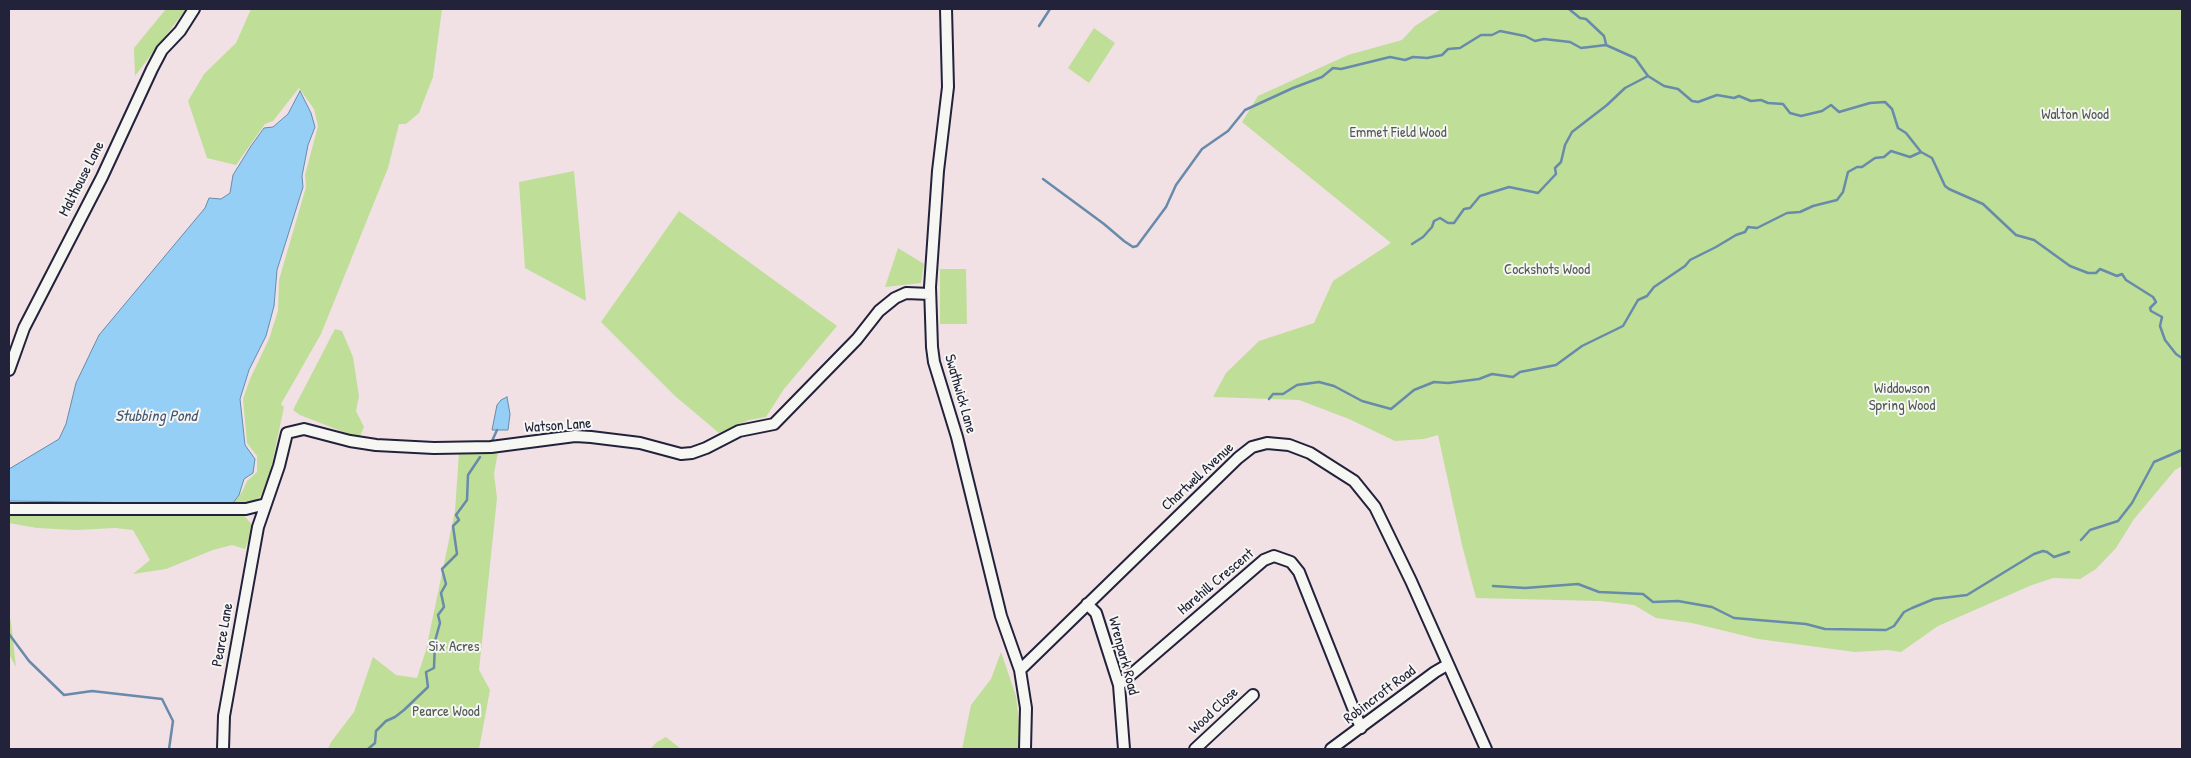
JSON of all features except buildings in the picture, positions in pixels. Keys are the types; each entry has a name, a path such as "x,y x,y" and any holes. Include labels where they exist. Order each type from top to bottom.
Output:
{"street":[{"name":"Malthouse Lane","path":"9,370 24,328 102,177 152,69 162,50 180,31 194,9"},
{"name":"Swathwick Lane","path":"946,9 948,87 938,171 930,294 934,362 957,437 1001,616 1020,670 1026,708 1025,749"},
{"name":"Watson Lane","path":"258,527 287,433 304,429 350,441 376,445 434,448 491,447 575,436 640,443 681,454 692,453 740,431 774,424 857,339 884,307 906,293 930,294"},
{"name":"Chartwell Avenue","path":"1020,670 1252,447 1267,443 1289,445 1310,453 1354,481 1375,507 1411,580 1447,665 1486,749"},
{"path":"9,509 246,509 266,504"},
{"path":"246,509 258,527"},
{"name":"Pearce Lane","path":"223,749 224,716 258,527"},
{"name":"Harehill Crescent","path":"1119,686 1264,560 1274,556 1291,562 1299,572 1361,728"},
{"name":"Wrenpark Road","path":"1087,604 1096,613 1119,686 1124,749"},
{"name":"Robincroft Road","path":"1331,749 1447,665"},
{"name":"Wood Close","path":"1195,749 1253,696"}],"green space":[{"path":"166,9 186,9 135,76 134,48"},
{"path":"251,9 442,9 433,77 419,113 406,124 399,124 388,168 321,334 281,404 284,407 269,478 260,497 251,503 238,505 233,503 242,492 247,481 257,472 257,456 247,443 243,399 250,379 269,339 278,311 279,280 306,187 305,175 318,126 314,109 299,88 273,121 265,124 236,165 207,158 188,101 204,74 236,43"},
{"path":"1441,9 2182,9 2182,466 2175,470 2134,519 2116,548 2096,569 2080,579 2053,578 2032,585 1938,626 1901,652 1888,650 1855,652 1758,639 1692,623 1656,618 1634,605 1599,601 1476,598 1462,545 1438,435 1424,439 1395,441 1349,419 1299,400 1213,397 1226,373 1259,341 1314,323 1333,281 1391,243 1242,122 1258,96 1348,55 1402,40 1415,26"},
{"path":"1094,28 1115,43 1089,83 1068,68"},
{"path":"574,171 586,301 525,268 519,182"},
{"path":"679,211 837,326 784,389 766,417 749,420 719,433 675,396 601,322"},
{"path":"898,248 924,264 921,283 885,287"},
{"path":"940,269 966,269 967,324 940,324"},
{"path":"335,329 342,331 353,357 359,396 356,411 364,427 359,438 300,415 293,410"},
{"path":"498,452 494,474 497,498 479,670 490,690 479,749 328,749 331,742 354,712 373,657 396,675 417,678 426,650 455,511 459,453"},
{"path":"9,512 241,512 254,527 245,549 232,545 213,550 166,569 133,574 150,560 133,530 115,528 76,530 37,528 9,523"},
{"path":"9,615 11,622 16,667 9,654"},
{"path":"1001,652 1016,696 1019,721 1019,749 962,749 971,705 991,679"},
{"path":"666,737 681,749 650,749 657,742"}],"water":[{"name":"Stubbing Pond","path":"300,91 311,113 315,127 308,145 302,176 303,187 277,270 274,306 266,336 249,370 240,399 245,445 255,459 253,473 244,479 239,495 233,503 229,504 9,501 9,469 59,439 66,424 76,383 99,335 205,208 209,198 221,199 230,193 233,175 251,146 264,128 273,127 288,114"},
{"path":"507,397 510,414 508,430 492,430 497,405"}],"waterway":[{"path":"1039,26 1050,9"},
{"path":"1569,9 1580,18 1586,19 1604,36 1606,44"},
{"path":"1043,179 1133,247 1137,246 1166,207 1176,185 1202,149 1228,131 1245,110 1322,77 1333,68 1341,69 1390,57 1405,60 1413,57 1427,58 1442,55 1448,49 1460,48 1481,35 1492,35 1500,31 1525,36 1535,41 1544,39 1570,42 1581,48 1606,45 1635,58 1648,76 1664,86 1678,89 1692,101 1698,102 1717,95 1734,98 1739,96 1751,101 1761,100 1768,103 1783,104 1790,113 1801,116 1822,111 1831,105 1839,112 1870,103 1885,102 1892,109 1898,128 1906,133 1921,152 1932,158 1945,186 1949,189 1983,204 2016,235 2034,240 2070,266 2088,273 2096,273 2100,269 2117,276 2122,274 2126,280 2153,297 2156,302 2150,308 2151,311 2162,317 2160,326 2165,340 2176,354 2182,358"},
{"path":"1412,244 1423,237 1432,227 1434,221 1440,218 1448,223 1454,223 1464,209 1470,208 1480,196 1509,187 1538,193 1556,174 1555,168 1561,162 1565,145 1572,132 1607,105 1625,88 1648,76"},
{"path":"1269,399 1273,394 1283,394 1297,385 1319,382 1334,386 1362,401 1391,409 1414,390 1434,382 1448,383 1479,379 1492,374 1513,377 1520,372 1556,365 1582,346 1623,326 1638,300 1647,296 1654,287 1685,266 1690,260 1745,232 1748,227 1757,228 1787,213 1800,212 1813,206 1837,200 1843,192 1848,172 1857,167 1862,167 1875,158 1884,157 1891,151 1910,157 1921,152"},
{"path":"487,443 492,441 497,430"},
{"path":"2081,540 2090,530 2118,521 2132,503 2154,462 2182,450"},
{"path":"368,749 375,743 376,731 386,721 404,710 428,687 426,672 434,668 435,641 440,623 438,615 444,607 441,593 446,584 442,569 457,554 453,526 459,520 456,515 467,500 468,475 480,457"},
{"path":"1493,586 1525,588 1578,584 1599,592 1643,594 1653,602 1678,601 1712,607 1734,618 1806,624 1825,629 1886,630 1894,626 1904,612 1934,599 1967,595 2034,554 2043,551 2054,557 2069,552"},
{"path":"9,634 29,661 64,695 92,691 162,699 173,721 169,749"}],"park label":[{"name":"Walton Wood","path":"2075,115"},
{"name":"Emmet Field Wood","path":"1398,133"},
{"name":"Cockshots Wood","path":"1547,270"},
{"name":"Widdowson Spring Wood","path":"1902,398"},
{"name":"Six Acres","path":"454,647"},
{"name":"Pearce Wood","path":"446,712"}]}
